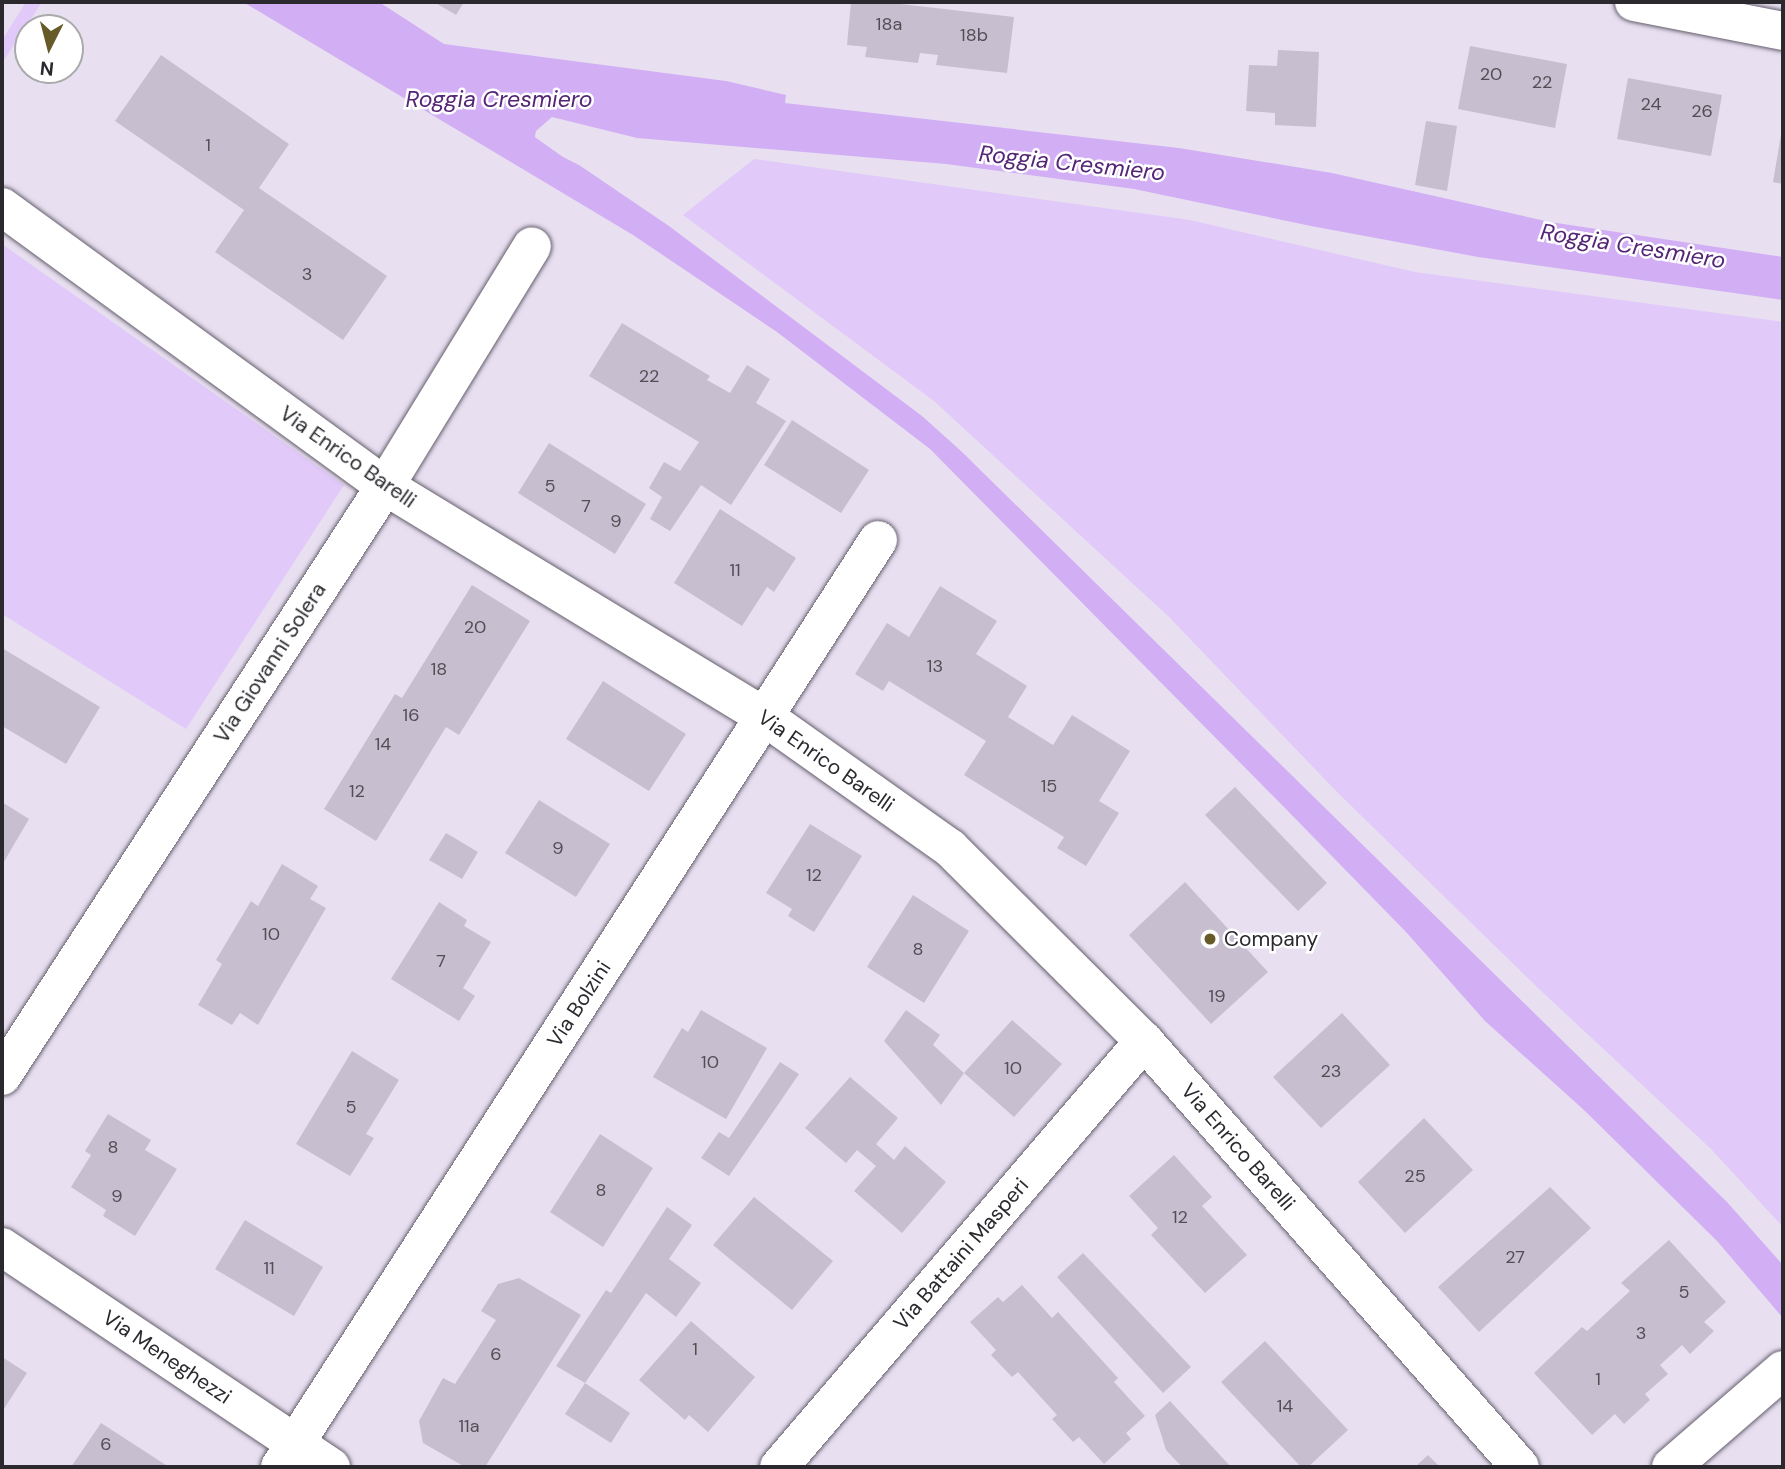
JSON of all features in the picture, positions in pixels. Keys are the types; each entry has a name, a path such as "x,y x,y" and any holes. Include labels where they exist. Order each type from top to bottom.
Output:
{"street":[{"path":"1634,2 1783,31"},
{"name":"Via Enrico Barelli","path":"2,208 385,486 765,717 950,848 1144,1041 1520,1467"},
{"name":"Via Giovanni Solera","path":"2,1076 385,486 532,246"},
{"name":"Via Bolzini","path":"288,1455 878,540"},
{"name":"Via Battaini Masperi","path":"779,1467 1144,1041"},
{"name":"Via Meneghezzi","path":"2,1247 288,1455 331,1467"},
{"path":"1671,1467 1783,1370"}],"shaded area":[{"path":"26,2 42,2 34,14 18,14"},
{"path":"14,21 14,45 2,63 2,40"},
{"path":"754,159 1190,220 1415,272 1783,322 1783,1227 1711,1149 1539,989 1338,793 1168,616 934,401 683,215"},
{"path":"2,244 344,485 186,729 2,614"}],"water":[{"name":"Roggia Cresmiero","path":"243,2 379,2 444,44 726,81 786,95 785,103 1179,148 1332,173 1550,222 1783,257 1783,300 1478,257 1134,189 946,164 637,138 552,117 536,131 534,141 535,150 540,155 547,158 559,155 579,165 669,226 922,416 961,451 1727,1202 1783,1265 1783,1318 1717,1241 1585,1111 1485,1021 1406,932 930,449 777,332 633,235"}],"building":[{"path":"434,2 464,2 456,15"},
{"path":"851,2 883,2 1014,17 1007,73 936,65 938,55 920,53 918,63 865,57 867,47 847,45"},
{"path":"1470,46 1567,64 1555,128 1458,109"},
{"path":"1278,50 1319,52 1316,127 1275,125 1275,113 1246,111 1249,65 1277,66"},
{"path":"161,55 289,144 259,188 387,276 343,340 215,252 244,210 115,121"},
{"path":"1628,78 1722,95 1711,156 1617,139"},
{"path":"1426,121 1457,126 1447,191 1415,185"},
{"path":"1783,129 1783,184 1773,182"},
{"path":"622,323 710,376 707,380 730,393 747,365 770,379 756,403 786,421 731,505 701,485 670,531 650,519 662,497 649,488 664,462 680,471 699,442 589,376"},
{"path":"792,420 869,470 841,513 764,465"},
{"path":"549,443 646,504 615,554 518,493"},
{"path":"720,509 796,558 774,592 767,587 742,626 674,583"},
{"path":"472,585 530,621 459,735 446,727 376,841 324,809 395,694 402,698"},
{"path":"940,586 997,621 976,654 1027,686 1008,717 1053,745 1072,715 1130,751 1099,801 1119,813 1086,866 1057,848 1064,837 964,775 986,741 889,681 883,691 855,674 887,623 909,637"},
{"path":"2,648 100,707 66,764 2,726"},
{"path":"603,681 686,734 649,791 566,739"},
{"path":"1235,787 1327,883 1298,911 1205,815"},
{"path":"539,800 610,844 576,897 505,853"},
{"path":"2,802 29,819 2,865"},
{"path":"810,824 862,856 814,932 788,916 792,909 766,893"},
{"path":"446,833 478,852 462,879 429,860"},
{"path":"282,864 318,886 310,899 326,908 258,1025 240,1013 232,1025 198,1005 222,964 216,960 251,901 258,906"},
{"path":"1185,882 1268,972 1211,1024 1129,935"},
{"path":"913,895 969,931 924,1003 867,967"},
{"path":"439,902 467,920 464,926 491,942 463,988 475,996 459,1021 391,979"},
{"path":"701,1010 767,1048 726,1119 653,1077 682,1028 688,1032"},
{"path":"906,1010 940,1035 933,1045 964,1073 941,1105 884,1041"},
{"path":"1342,1013 1390,1065 1321,1128 1273,1077"},
{"path":"1012,1020 1062,1064 1014,1117 964,1073"},
{"path":"352,1051 399,1080 366,1134 374,1138 350,1176 296,1144"},
{"path":"780,1062 799,1074 729,1176 701,1158 719,1132 729,1138"},
{"path":"850,1077 898,1118 876,1144 894,1160 905,1146 946,1182 902,1233 854,1191 876,1166 857,1150 846,1163 805,1128"},
{"path":"108,1114 151,1140 145,1150 177,1169 135,1236 103,1216 106,1210 71,1187 91,1155 85,1151"},
{"path":"1424,1118 1473,1170 1405,1233 1358,1182"},
{"path":"600,1134 653,1168 603,1247 550,1212"},
{"path":"1174,1155 1212,1197 1202,1206 1247,1255 1205,1293 1151,1235 1158,1228 1129,1196"},
{"path":"1550,1187 1591,1228 1479,1332 1438,1287"},
{"path":"754,1197 833,1261 792,1310 713,1245"},
{"path":"667,1207 692,1225 669,1259 701,1283 676,1317 646,1293 585,1383 556,1366 606,1290 611,1293"},
{"path":"245,1220 323,1267 294,1316 215,1269"},
{"path":"1669,1240 1726,1302 1704,1322 1714,1331 1690,1354 1682,1345 1660,1365 1668,1374 1645,1394 1650,1400 1624,1424 1615,1414 1592,1435 1534,1373 1582,1327 1587,1331 1630,1291 1621,1283"},
{"path":"1083,1253 1191,1367 1163,1393 1057,1277"},
{"path":"519,1278 581,1315 485,1467 465,1467 423,1443 419,1421 443,1378 455,1384 496,1320 481,1311 498,1284"},
{"path":"1022,1285 1052,1318 1058,1312 1118,1378 1114,1382 1145,1416 1126,1433 1131,1439 1104,1464 1079,1437 1073,1442 1052,1419 1057,1415 1018,1372 1012,1377 991,1355 996,1350 970,1322 998,1297 1003,1302"},
{"path":"691,1321 755,1377 708,1432 689,1415 685,1420 639,1380"},
{"path":"1265,1341 1348,1430 1308,1467 1301,1467 1221,1382"},
{"path":"2,1357 27,1373 2,1412"},
{"path":"585,1383 630,1413 611,1443 565,1414"},
{"path":"1170,1401 1231,1467 1182,1467 1166,1450 1155,1415"},
{"path":"101,1423 169,1467 71,1467"},
{"path":"1428,1455 1440,1467 1415,1467"}],"waterway":[{"path":"523,136 565,166"}],"place":[{"name":"Company","path":"1210,939"}]}
